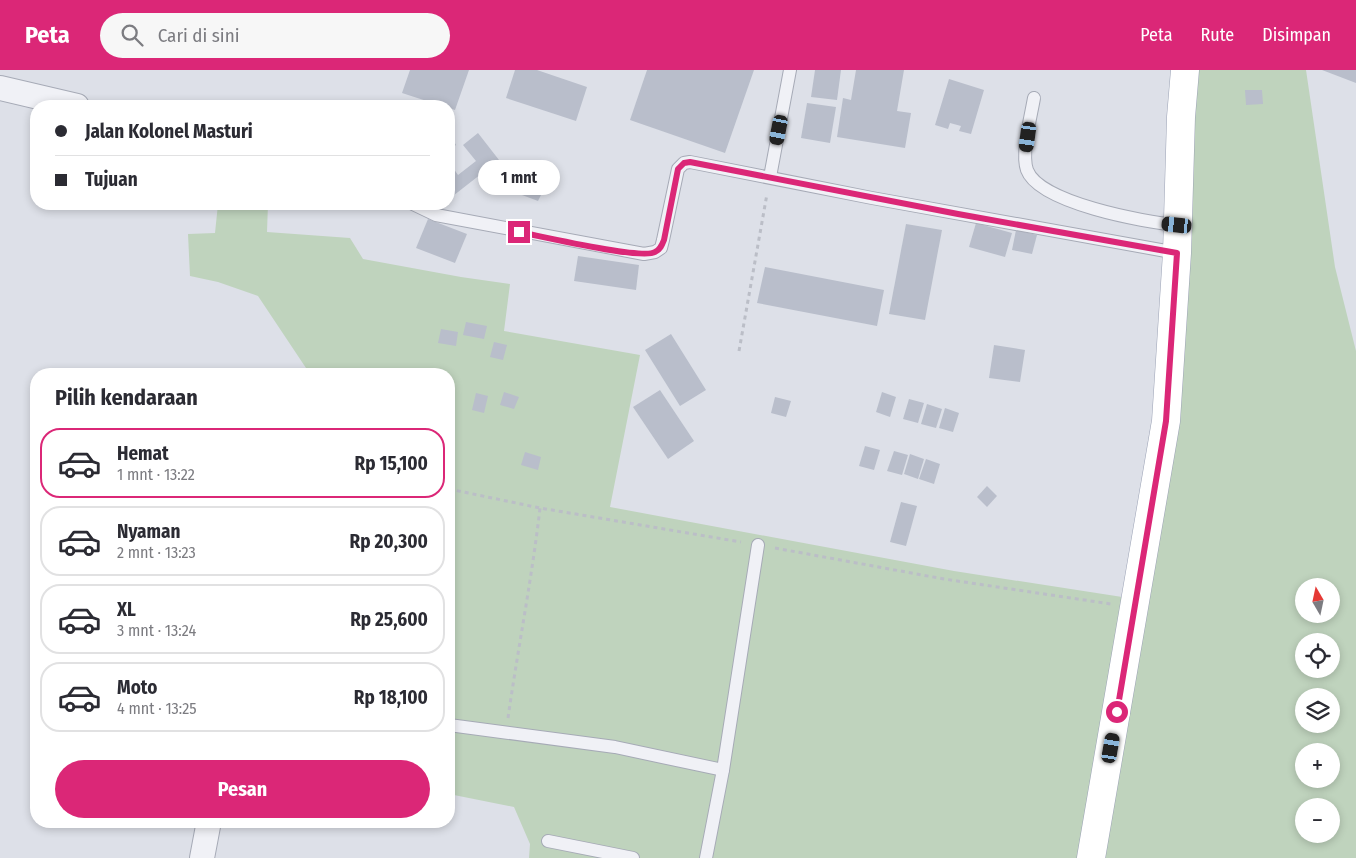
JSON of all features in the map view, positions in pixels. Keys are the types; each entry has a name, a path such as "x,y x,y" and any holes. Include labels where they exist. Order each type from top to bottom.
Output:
{"main road":[{"path":"1091,858 1166,421 1177,253 1181,117 1185,70"}],"street":[{"path":"0,88 51,100"},
{"path":"202,858 208,828"}],"lane":[{"path":"770,177 790,70"},
{"path":"1034,98 1026,156 1027,169 1034,181 1068,201 1156,223 1177,225"},
{"path":"424,210 436,216 614,250 651,254 661,248 678,169 684,163 700,163 991,220 1177,253"},
{"path":"706,858 724,770 758,545"},
{"path":"455,726 615,747 724,770"},
{"path":"548,841 633,858"}],"path":[{"path":"739,351 770,177"},
{"path":"455,490 540,508 944,579 1134,607"},
{"path":"506,731 540,508"}],"green space":[{"path":"1196,70 1306,70 1335,267 1356,351 1356,858 529,858 530,844 514,807 455,795 455,368 306,368 258,296 218,282 190,276 188,234 215,233 217,210 268,210 267,232 350,238 363,259 510,284 504,331 640,355 610,507 954,571 1148,601"}],"building":[{"path":"410,70 469,70 455,110 455,100 424,100 402,93"},
{"path":"515,70 537,70 587,87 576,121 506,98"},
{"path":"647,70 754,70 725,153 630,120"},
{"path":"815,70 841,70 837,100 811,97"},
{"path":"856,70 904,70 897,111 911,113 905,148 837,137 843,98 851,100"},
{"path":"1322,70 1356,70 1356,83"},
{"path":"949,79 984,90 971,134 959,131 961,126 950,123 948,129 935,125"},
{"path":"1245,90 1262,90 1263,104 1246,105"},
{"path":"807,103 836,107 830,143 801,138"},
{"path":"478,133 499,160 455,194 455,171 458,175 476,161 463,145"},
{"path":"535,160 553,168 544,187 527,179"},
{"path":"526,184 543,191 538,201 522,195"},
{"path":"428,219 467,234 455,263 416,248"},
{"path":"976,223 1012,233 1005,257 969,247"},
{"path":"906,224 942,230 925,320 889,314"},
{"path":"1016,230 1037,235 1032,254 1012,250"},
{"path":"578,256 639,265 636,290 574,281"},
{"path":"765,267 884,290 877,326 757,303"},
{"path":"466,322 487,326 484,339 463,335"},
{"path":"441,329 458,332 456,346 438,343"},
{"path":"671,334 706,390 680,406 645,350"},
{"path":"494,342 507,345 503,360 490,357"},
{"path":"994,345 1025,350 1020,382 989,378"},
{"path":"660,390 694,441 668,459 633,407"},
{"path":"504,392 519,397 514,409 500,405"},
{"path":"882,392 896,397 890,417 876,412"},
{"path":"476,393 488,396 484,413 472,410"},
{"path":"775,397 791,401 786,417 771,413"},
{"path":"909,399 924,403 918,423 903,419"},
{"path":"927,404 942,409 936,428 921,424"},
{"path":"945,408 959,413 953,432 939,428"},
{"path":"865,446 880,450 874,470 859,466"},
{"path":"894,451 908,455 902,475 887,471"},
{"path":"525,452 541,457 538,470 521,465"},
{"path":"910,454 924,459 918,479 904,474"},
{"path":"926,459 940,464 934,484 919,479"},
{"path":"987,486 997,496 987,507 977,497"},
{"path":"901,502 917,506 906,546 890,542"}],"route":[{"path":"519,232 614,250 651,254 661,248 664,240 678,169 684,163 690,162 1010,224 1177,253 1166,421 1117,712"}]}
